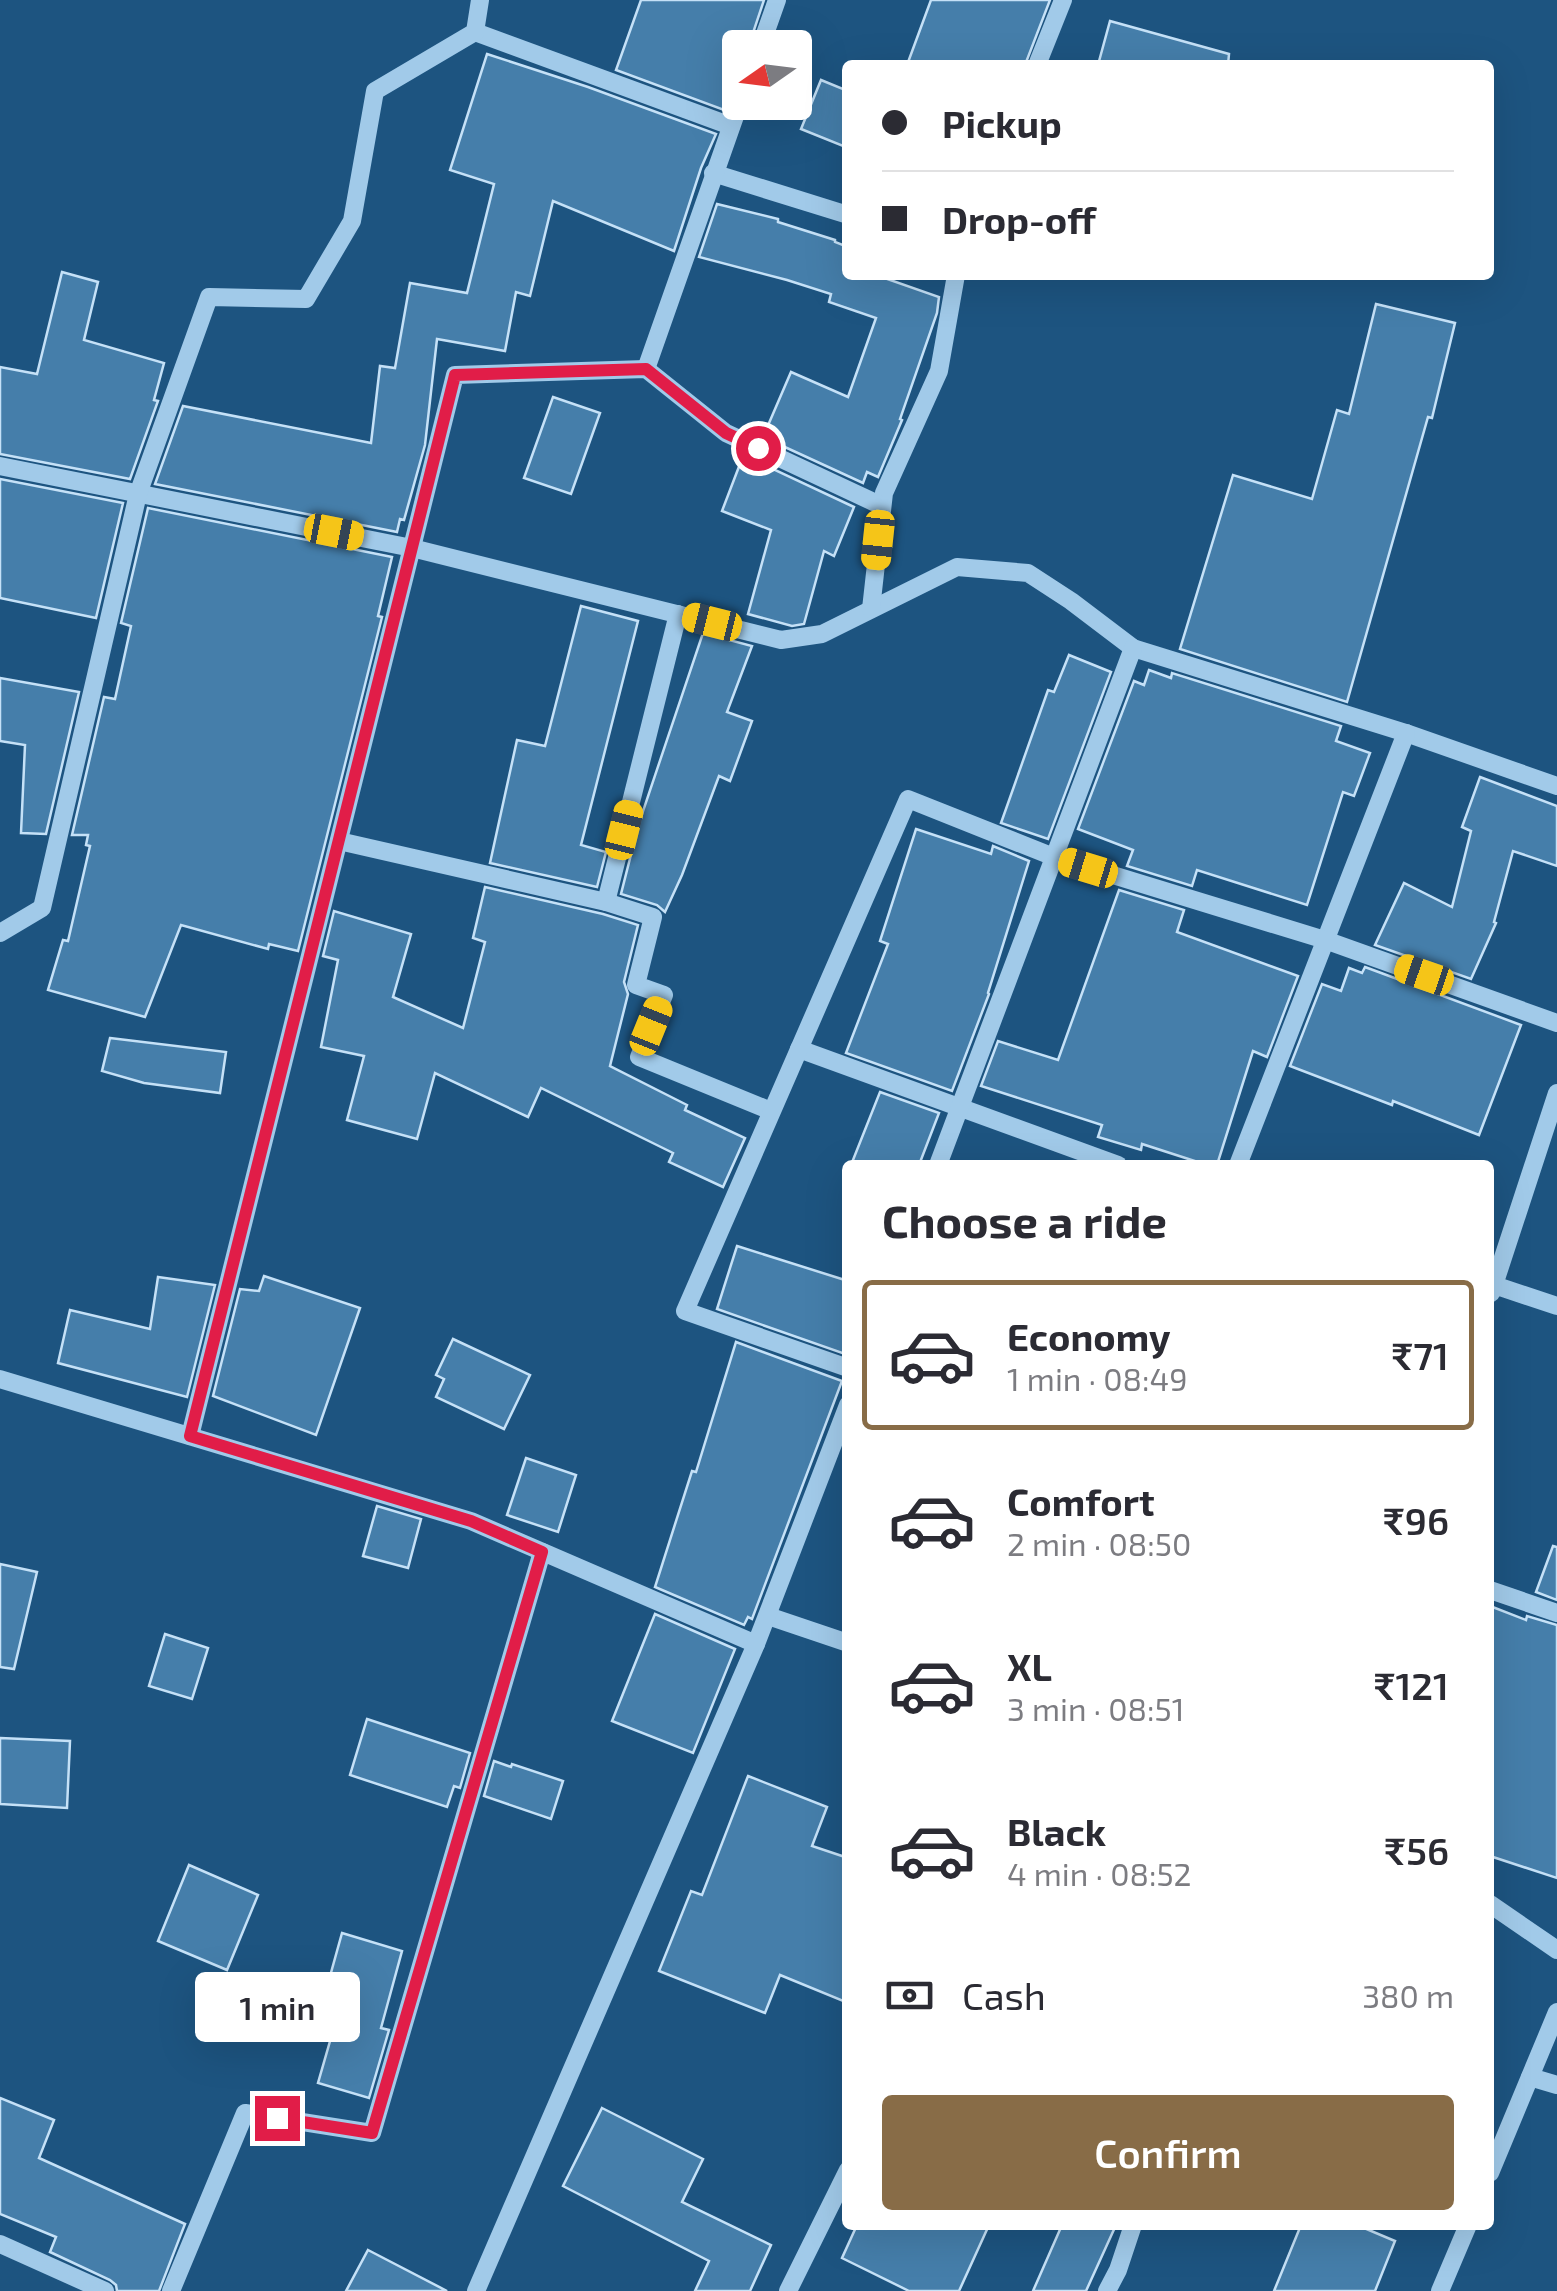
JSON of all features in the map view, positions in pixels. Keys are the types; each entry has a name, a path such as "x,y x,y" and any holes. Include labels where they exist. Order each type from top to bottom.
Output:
{"street":[{"path":"475,32 480,0"},
{"path":"766,30 777,0"},
{"path":"1039,60 1063,0"},
{"path":"475,32 731,126"},
{"path":"0,934 42,908 138,494 209,297 306,299 352,220 375,91 475,32"},
{"path":"646,369 733,120"},
{"path":"714,173 842,213"},
{"path":"871,609 884,494 939,371 955,280"},
{"path":"190,1436 455,375 646,369 726,433 882,506"},
{"path":"0,466 412,548 781,640 822,634 957,567 1028,573 1133,648 1406,733 1557,786"},
{"path":"606,902 678,614"},
{"path":"940,1160 1133,648"},
{"path":"1240,1160 1406,733"},
{"path":"842,1366 685,1311 908,799 1054,857 1325,940 1557,1022"},
{"path":"338,841 606,902 653,917 636,986 664,995 639,1057 772,1111"},
{"path":"799,1049 1104,1160"},
{"path":"1494,1279 1557,1093"},
{"path":"1494,1289 1557,1306"},
{"path":"0,1379 471,1521 756,1644"},
{"path":"476,2291 768,1616 842,1421"},
{"path":"170,2291 245,2113 372,2133 542,1552"},
{"path":"1494,1591 1557,1614"},
{"path":"768,1616 842,1641"},
{"path":"1494,1907 1557,1950"},
{"path":"1494,2164 1557,2012"},
{"path":"1530,2077 1557,2085"},
{"path":"788,2291 842,2182"},
{"path":"1107,2291 1131,2230"},
{"path":"1440,2291 1466,2230"},
{"path":"0,2244 105,2291"}],"building":[{"path":"641,0 764,0 754,30 722,30 722,109 616,70"},
{"path":"931,0 1050,0 1027,60 909,60"},
{"path":"1110,21 1229,54 1228,60 1099,60"},
{"path":"487,54 716,134 674,251 553,201 530,296 516,292 505,351 437,339 425,445 397,532 155,484 183,406 371,443 380,366 395,368 410,283 467,293 494,184 450,170"},
{"path":"821,80 842,89 842,146 801,129 805,120 812,120 812,102"},
{"path":"717,204 778,219 835,240 842,245 842,280 890,280 939,297 902,420 878,477 867,472 863,483 763,437 791,372 848,397 876,318 829,302 831,294 699,257"},
{"path":"62,272 98,282 84,340 164,363 154,400 158,401 130,479 0,454 0,367 37,374"},
{"path":"1376,304 1455,323 1432,418 1428,417 1347,702 1180,649 1233,475 1312,499 1337,410 1349,414"},
{"path":"553,397 600,413 571,494 524,478"},
{"path":"754,460 854,507 834,556 824,551 804,624 792,626 748,614 771,530 722,511 740,464 750,468"},
{"path":"0,479 123,503 96,618 0,598"},
{"path":"148,508 392,557 378,616 382,617 298,951 269,944 268,949 181,925 145,1017 48,990 63,940 68,941 90,846 86,845 88,835 72,835 104,697 115,699 131,626 121,623"},
{"path":"581,606 638,621 581,845 606,852 597,887 490,863 517,740 545,746"},
{"path":"703,633 752,646 727,712 752,721 730,781 719,776 665,912 657,905 621,894 639,823"},
{"path":"1069,655 1111,672 1048,839 1001,823 1048,690 1054,692"},
{"path":"1149,670 1171,678 1172,673 1341,726 1336,741 1370,753 1354,796 1343,792 1307,905 1197,870 1192,886 1127,866 1133,850 1078,829 1134,681 1144,685"},
{"path":"0,678 79,692 46,834 21,833 25,745 0,741"},
{"path":"1480,777 1557,806 1557,866 1513,851 1496,923 1471,979 1375,945 1404,883 1452,907 1471,831 1462,827"},
{"path":"916,829 991,854 993,846 1029,861 989,994 952,1091 846,1053 888,944 880,941"},
{"path":"485,887 638,925 624,982 628,994 610,1066 687,1105 685,1110 745,1138 723,1187 669,1162 673,1153 541,1088 528,1117 435,1073 417,1139 347,1120 364,1056 321,1047 338,960 323,956 334,911 411,934 393,997 463,1028 485,942 473,938"},
{"path":"1119,890 1184,910 1177,932 1298,976 1267,1057 1253,1051 1219,1160 1192,1160 1142,1144 1141,1150 1098,1137 1102,1125 981,1086 998,1041 1058,1060"},
{"path":"1365,967 1521,1025 1479,1135 1290,1066 1322,984 1341,991 1349,968 1362,973"},
{"path":"110,1038 226,1052 220,1093 144,1083 102,1071"},
{"path":"880,1092 939,1113 921,1160 853,1160"},
{"path":"737,1246 842,1279 842,1353 717,1309"},
{"path":"264,1276 360,1308 316,1435 213,1396 240,1289 259,1291"},
{"path":"158,1277 215,1285 187,1397 58,1363 70,1310 150,1329"},
{"path":"453,1339 530,1375 504,1429 436,1397 444,1379 436,1375"},
{"path":"736,1342 842,1381 752,1619 748,1617 744,1625 655,1587"},
{"path":"526,1458 576,1475 558,1532 507,1515"},
{"path":"377,1506 421,1519 408,1568 363,1556"},
{"path":"1553,1546 1557,1547 1557,1600 1536,1592"},
{"path":"0,1564 37,1572 14,1669 0,1667"},
{"path":"1494,1608 1526,1620 1527,1616 1557,1625 1557,1878 1494,1857"},
{"path":"655,1614 735,1649 693,1753 612,1721"},
{"path":"165,1634 208,1648 192,1699 149,1686"},
{"path":"367,1719 470,1753 460,1788 454,1786 447,1807 350,1775"},
{"path":"0,1738 70,1741 67,1808 0,1804"},
{"path":"494,1761 563,1781 551,1819 484,1796"},
{"path":"748,1776 827,1807 812,1846 842,1856 842,2001 780,1975 765,2013 659,1971 691,1891 702,1895"},
{"path":"189,1865 258,1895 227,1970 158,1941"},
{"path":"342,1933 402,1951 381,2028 389,2030 369,2098 318,2083 341,2003 324,1998"},
{"path":"0,2098 54,2120 39,2158 185,2224 159,2291 117,2291 110,2280 50,2252 56,2237 0,2214"},
{"path":"602,2108 703,2159 682,2202 771,2245 750,2291 695,2291 709,2261 563,2186"},
{"path":"855,2230 987,2230 959,2291 909,2291 842,2258"},
{"path":"1060,2230 1114,2230 1086,2291 1033,2291"},
{"path":"1299,2230 1369,2230 1395,2241 1375,2291 1274,2291"},
{"path":"368,2250 447,2291 346,2291"}],"route":[{"path":"277,2118 372,2133 542,1552 471,1521 190,1436 455,375 646,369 726,433 758,448"}]}
